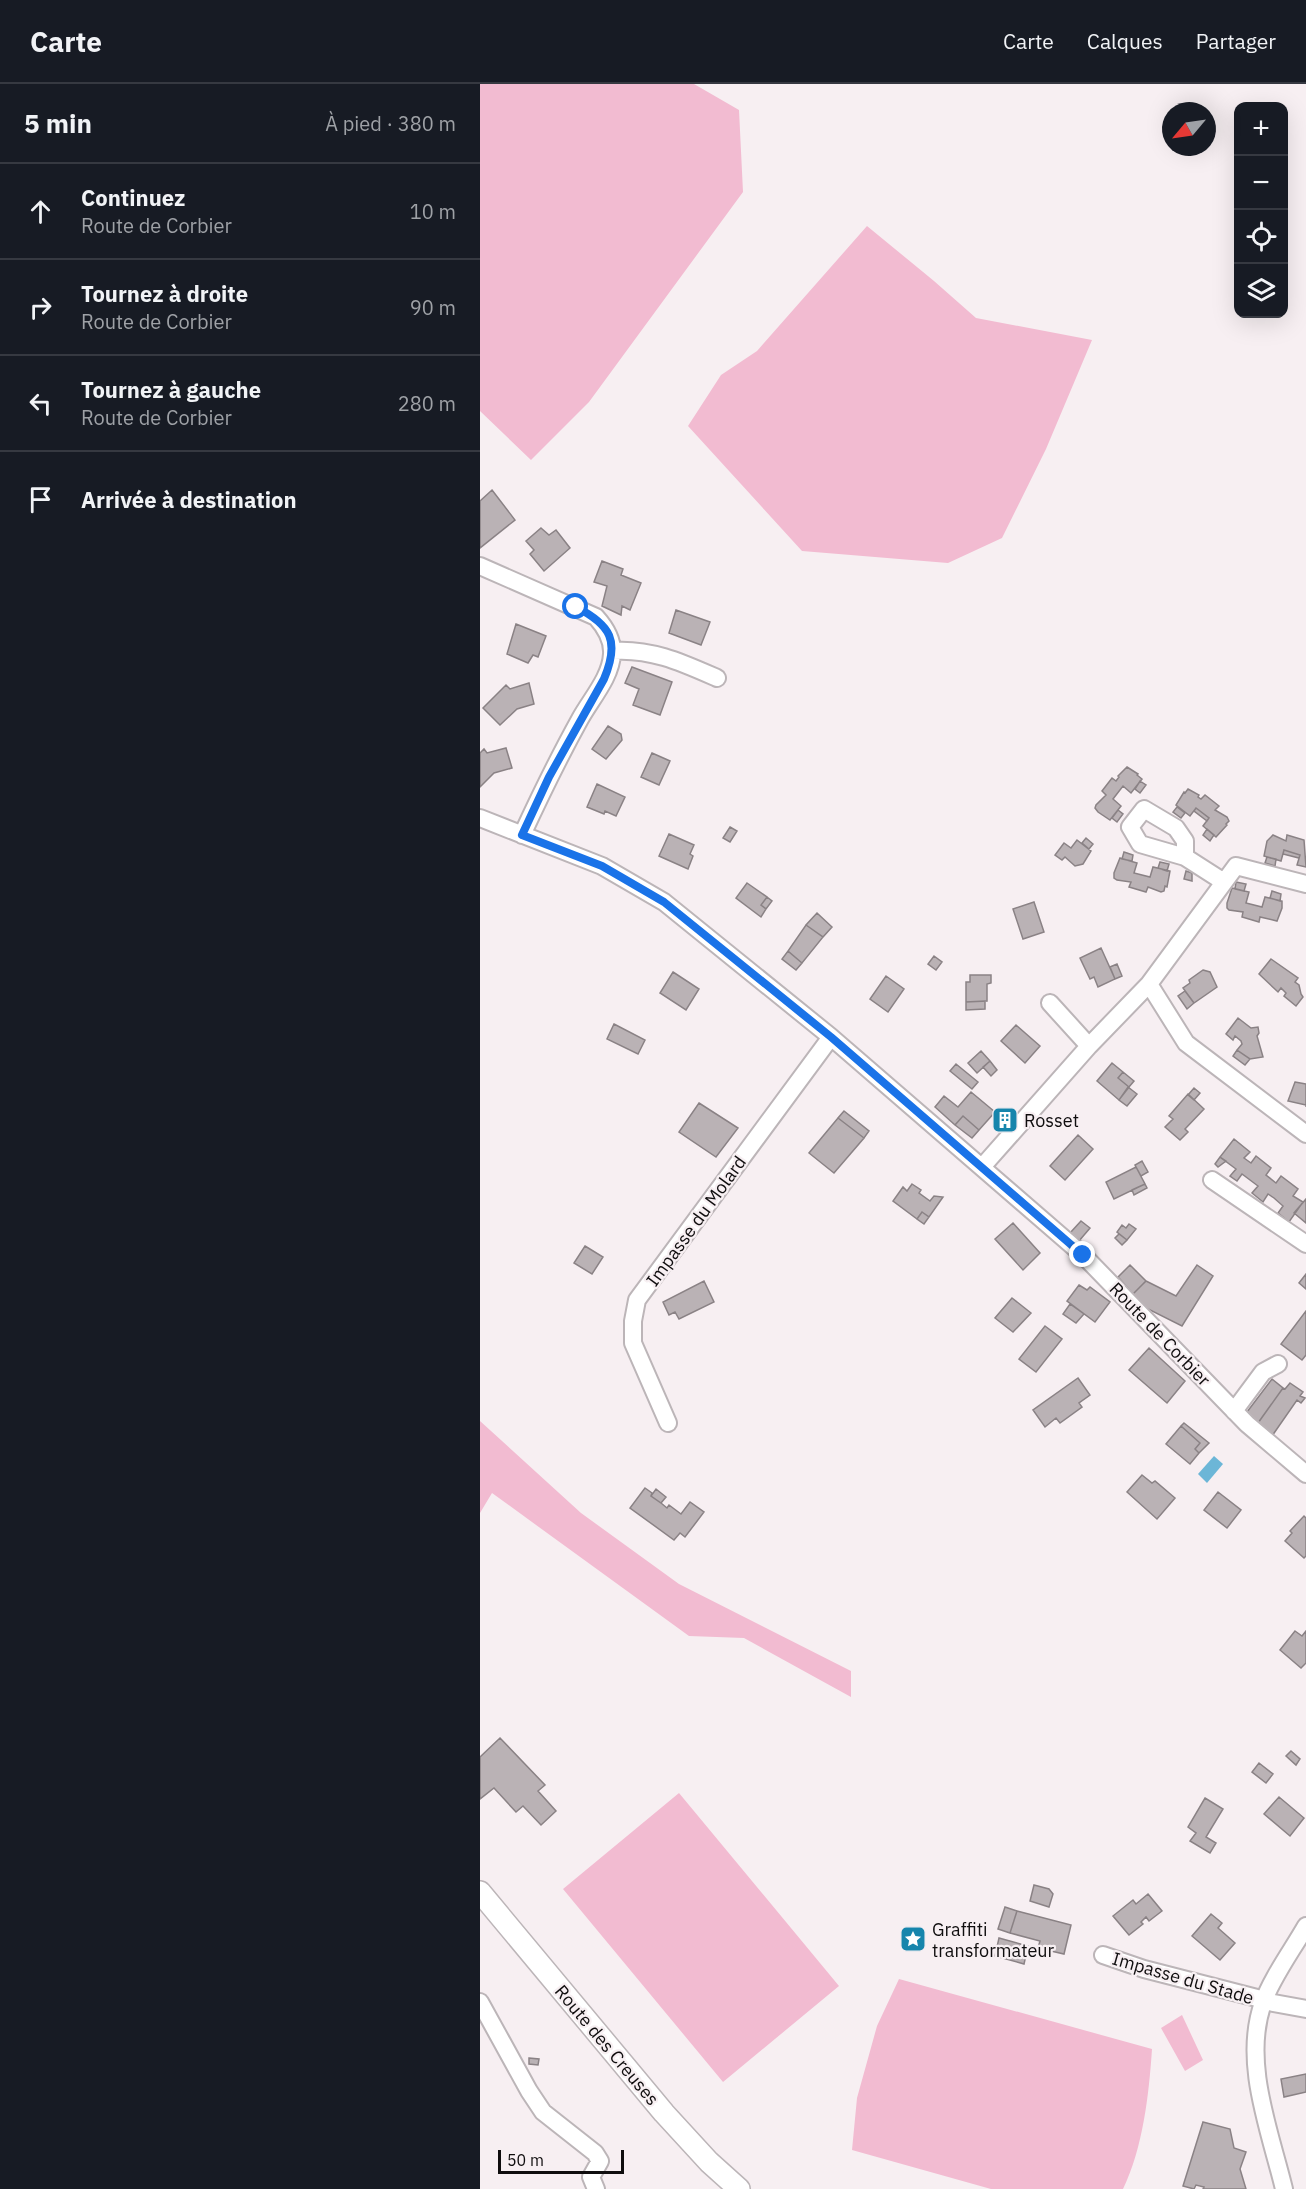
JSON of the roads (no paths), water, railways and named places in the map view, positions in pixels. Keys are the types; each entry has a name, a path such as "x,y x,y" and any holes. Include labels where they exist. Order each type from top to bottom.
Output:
{"main road":[{"name":"Route des Creuses","path":"481,1893 664,2113 709,2162 739,2189"}],"street":[{"path":"480,566 596,617 610,637 612,651 610,665 604,679 549,777 522,835"},
{"path":"612,651 639,650 669,657 717,678"},
{"name":"Route de Corbier","path":"480,818 602,866 664,902 831,1037 1083,1255 1234,1411 1306,1474"},
{"path":"1185,856 1224,882"},
{"path":"982,1167 1089,1046 1149,984 1236,866 1306,884"},
{"path":"1149,984 1186,1043 1306,1134"},
{"path":"1050,1003 1089,1046"},
{"name":"Impasse du Molard","path":"668,1423 633,1343 633,1321 637,1300 831,1037"},
{"path":"1212,1180 1306,1244"},
{"path":"1234,1411 1263,1372 1278,1364"},
{"path":"1284,2189 1257,2082 1255,2034 1263,2001 1306,1926"},
{"name":"Impasse du Stade","path":"1103,1955 1144,1969 1263,2001 1306,2009"},
{"path":"480,2002 543,2112 595,2153 600,2161 591,2177 596,2189"}],"water":[{"path":"1214,1456 1223,1464 1207,1483 1198,1474"}],"place":[{"name":"Rosset","path":"1005,1120"},
{"name":"Graffiti transformateur","path":"913,1939"}]}
